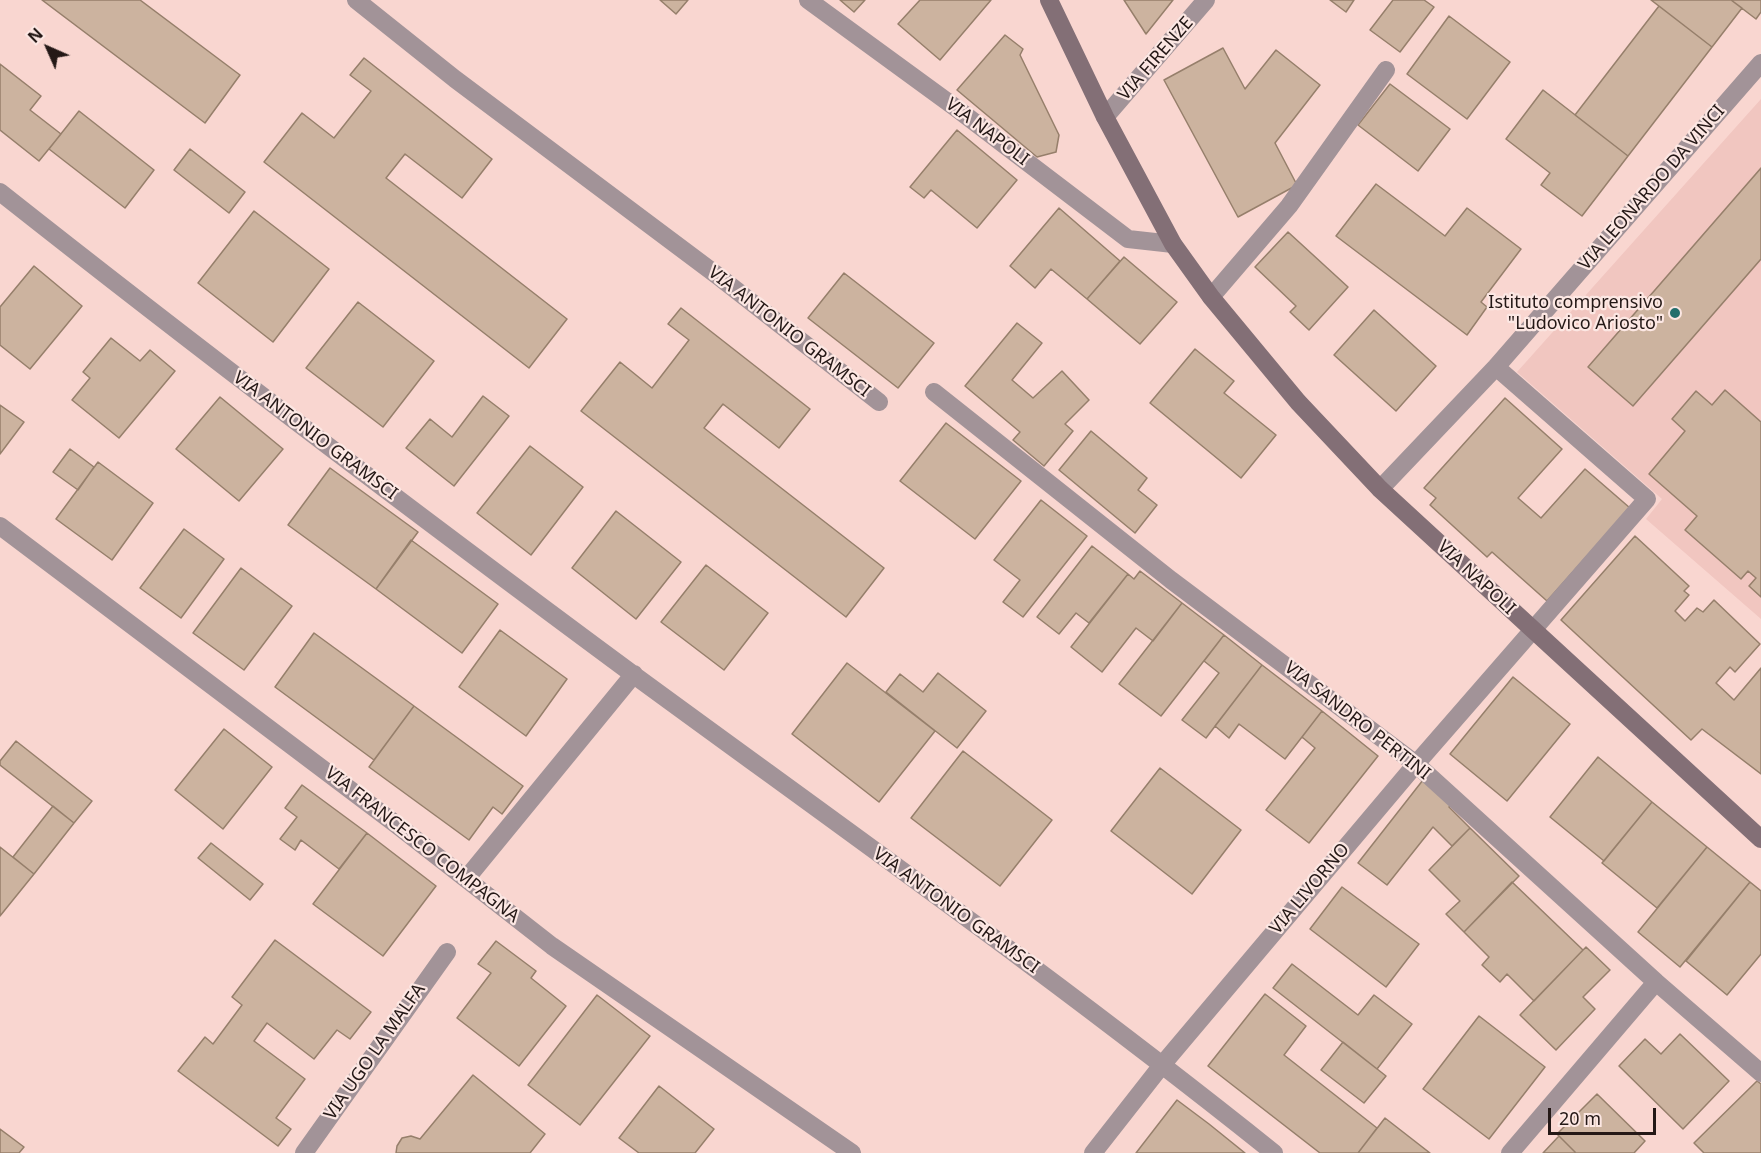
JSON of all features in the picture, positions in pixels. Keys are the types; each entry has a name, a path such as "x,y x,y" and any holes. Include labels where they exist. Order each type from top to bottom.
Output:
{"main road":[{"name":"VIA NAPOLI","path":"1049,0 1105,117 1173,244 1211,297 1298,402 1380,489 1761,839"}],"street":[{"name":"VIA ANTONIO GRAMSCI","path":"356,0 455,79 718,276 879,402"},
{"name":"VIA NAPOLI","path":"808,0 956,108 1128,239 1173,244"},
{"name":"VIA FIRENZE","path":"1105,117 1206,0"},
{"name":"VIA LEONARDO DA VINCI","path":"1380,489 1496,367 1761,63"},
{"path":"1211,297 1289,206 1386,70"},
{"name":"VIA ANTONIO GRAMSCI","path":"0,192 193,344 634,674 1061,988 1274,1153"},
{"path":"1496,367 1647,499 1532,629"},
{"name":"VIA SANDRO PERTINI","path":"934,392 1171,580 1416,764 1656,982 1761,1073"},
{"name":"VIA FRANCESCO COMPAGNA","path":"0,526 552,946 852,1153"},
{"name":"VIA LIVORNO","path":"1094,1153 1162,1065 1532,629"},
{"path":"466,879 634,674"},
{"name":"VIA UGO LA MALFA","path":"304,1153 447,951"},
{"path":"1510,1153 1656,982"}],"shaded area":[{"path":"1761,99 1761,619 1646,519 1662,499 1517,372"}],"building":[{"path":"42,0 140,0 240,75 205,123"},
{"path":"660,0 688,0 676,14"},
{"path":"840,0 865,0 854,12"},
{"path":"920,0 991,0 940,60 898,24"},
{"path":"1124,0 1173,0 1146,34"},
{"path":"1330,0 1354,0 1346,12"},
{"path":"1393,0 1424,0 1434,7 1400,52 1370,30"},
{"path":"1651,0 1731,0 1742,8 1712,47"},
{"path":"1731,0 1761,0 1761,12 1756,19"},
{"path":"1659,6 1712,47 1628,156 1575,115"},
{"path":"1449,16 1510,62 1467,119 1407,74"},
{"path":"1005,35 1023,49 1020,55 1059,135 1056,152 1037,157 957,90"},
{"path":"1223,48 1245,89 1276,50 1320,85 1275,143 1297,185 1238,217 1164,80"},
{"path":"364,58 492,159 462,198 405,154 386,178 567,319 529,368 264,162 302,113 334,138 371,91 350,75"},
{"path":"0,64 41,96 30,110 61,134 39,161 0,130"},
{"path":"1390,84 1450,129 1418,171 1358,125"},
{"path":"1543,90 1628,156 1582,216 1541,185 1550,173 1506,139"},
{"path":"79,111 154,170 125,208 49,149"},
{"path":"957,130 1017,180 977,228 931,190 924,198 910,187"},
{"path":"190,149 245,192 229,213 174,170"},
{"name":"Istituto comprensivo \"Ludovico Ariosto\"","path":"1761,168 1761,259 1633,406 1588,367"},
{"path":"1376,184 1445,236 1467,208 1521,249 1481,302 1487,307 1467,335 1336,236"},
{"path":"1059,208 1120,261 1087,299 1051,269 1035,288 1010,266"},
{"path":"254,211 329,269 273,342 198,283"},
{"path":"1288,232 1348,287 1309,330 1290,312 1296,306 1255,267"},
{"path":"1124,257 1177,302 1140,344 1087,299"},
{"path":"34,266 82,306 30,369 0,345 0,307"},
{"path":"844,273 934,343 898,388 808,318"},
{"path":"358,302 434,361 383,427 306,368"},
{"path":"681,308 810,409 779,448 723,404 704,428 884,568 846,617 581,411 620,362 652,388 689,340 668,324"},
{"path":"1374,310 1436,366 1396,411 1334,355"},
{"path":"1017,323 1042,343 1012,380 1033,398 1062,371 1089,400 1065,424 1073,431 1044,466 1013,440 1020,432 965,386"},
{"path":"111,338 140,361 150,350 175,371 119,438 72,400 90,378 83,372"},
{"path":"1195,349 1234,381 1224,393 1276,435 1241,478 1150,403"},
{"path":"1725,390 1761,422 1761,597 1749,586 1756,578 1748,571 1741,579 1685,530 1697,516 1649,474 1685,431 1672,419 1696,391 1712,405"},
{"path":"483,396 509,416 454,486 406,448 430,419 452,437"},
{"path":"220,397 283,449 239,501 176,449"},
{"path":"1505,398 1562,449 1518,498 1541,518 1585,469 1630,508 1547,601 1492,552 1487,557 1430,505 1436,498 1424,488"},
{"path":"0,405 24,422 0,454"},
{"path":"946,423 1021,481 975,539 900,481"},
{"path":"1091,431 1147,478 1138,490 1157,505 1135,533 1059,470"},
{"path":"530,446 583,487 531,555 477,513"},
{"path":"70,449 94,467 78,490 53,472"},
{"path":"98,462 153,503 112,560 56,519"},
{"path":"330,468 418,532 376,589 288,525"},
{"path":"1041,500 1087,536 1023,617 1003,602 1020,580 994,560"},
{"path":"616,511 681,562 636,619 572,568"},
{"path":"184,529 224,559 181,618 140,588"},
{"path":"1635,536 1689,586 1684,591 1689,595 1675,611 1685,621 1697,608 1703,612 1714,600 1760,644 1735,672 1730,667 1716,683 1734,700 1761,668 1761,774 1702,729 1691,740 1561,620"},
{"path":"411,540 498,604 462,653 376,589"},
{"path":"1092,546 1128,574 1089,623 1076,613 1059,634 1037,617"},
{"path":"706,565 768,613 724,670 661,622"},
{"path":"241,568 292,606 244,670 193,633"},
{"path":"1140,571 1182,603 1153,641 1136,628 1102,672 1071,647 1128,574 1134,579"},
{"path":"1182,603 1224,635 1161,716 1119,684"},
{"path":"500,630 567,679 526,736 459,687"},
{"path":"314,633 414,706 374,760 275,687"},
{"path":"1224,635 1262,665 1206,738 1182,720 1219,673 1204,661"},
{"path":"847,663 935,731 879,802 792,734"},
{"path":"1262,665 1322,711 1285,759 1239,724 1229,738 1215,726"},
{"path":"938,673 986,711 957,748 886,692 900,674 923,692"},
{"path":"1513,677 1570,724 1507,801 1450,754"},
{"path":"414,706 523,786 502,814 493,807 469,840 369,767"},
{"path":"1322,711 1378,756 1309,843 1266,810 1315,748 1302,737"},
{"path":"224,729 272,767 223,829 175,790"},
{"path":"16,741 92,801 74,823 0,765 0,761"},
{"path":"963,751 1052,820 1000,886 911,818"},
{"path":"1598,757 1652,802 1604,861 1550,817"},
{"path":"1160,768 1241,830 1192,894 1111,831"},
{"path":"1423,780 1453,803 1449,807 1470,828 1452,846 1433,827 1387,885 1358,863"},
{"path":"302,785 367,833 339,869 301,840 295,850 280,839 297,817 285,808"},
{"path":"1652,802 1707,847 1657,908 1602,863"},
{"path":"53,806 74,823 34,874 13,857"},
{"path":"1470,828 1519,876 1464,932 1446,914 1460,901 1429,870"},
{"path":"367,833 436,886 383,956 313,904"},
{"path":"211,843 263,884 250,900 198,858"},
{"path":"0,847 34,874 0,916"},
{"path":"1707,847 1750,882 1680,967 1638,932"},
{"path":"1512,882 1583,950 1534,1001 1507,974 1500,982 1482,965 1489,957 1464,932"},
{"path":"1750,882 1761,891 1761,954 1727,995 1686,961"},
{"path":"1342,887 1419,944 1386,987 1310,929"},
{"path":"275,940 371,1012 350,1039 337,1030 314,1059 267,1023 254,1041 305,1079 276,1118 291,1129 278,1146 178,1071 205,1037 213,1044 242,1005 232,997"},
{"path":"496,941 536,971 531,978 566,1006 519,1066 457,1018 491,973 478,964"},
{"path":"1586,947 1610,970 1583,997 1595,1009 1556,1050 1520,1015"},
{"path":"1292,964 1358,1015 1374,995 1412,1024 1377,1069 1273,988"},
{"path":"1265,994 1306,1026 1284,1055 1377,1128 1358,1153 1320,1153 1208,1066"},
{"path":"597,995 650,1036 580,1125 528,1085"},
{"path":"1479,1016 1545,1067 1489,1139 1423,1089"},
{"path":"1680,1034 1729,1081 1683,1129 1619,1066 1645,1039 1661,1054"},
{"path":"1343,1042 1386,1076 1364,1103 1321,1070"},
{"path":"473,1075 545,1134 530,1153 396,1153 402,1138 411,1136 420,1139"},
{"path":"1757,1081 1761,1084 1761,1153 1704,1153 1694,1143"},
{"path":"659,1086 714,1129 695,1153 639,1153 619,1138"},
{"path":"1597,1094 1645,1141 1634,1153 1576,1153 1557,1134"},
{"path":"1177,1100 1209,1124 1245,1153 1136,1153"},
{"path":"1385,1118 1430,1153 1358,1153"},
{"path":"0,1129 24,1147 19,1153 0,1153"},
{"path":"1559,1136 1576,1153 1543,1153"}],"place":[{"name":"Istituto comprensivo \"Ludovico Ariosto\"","path":"1675,313"}]}
